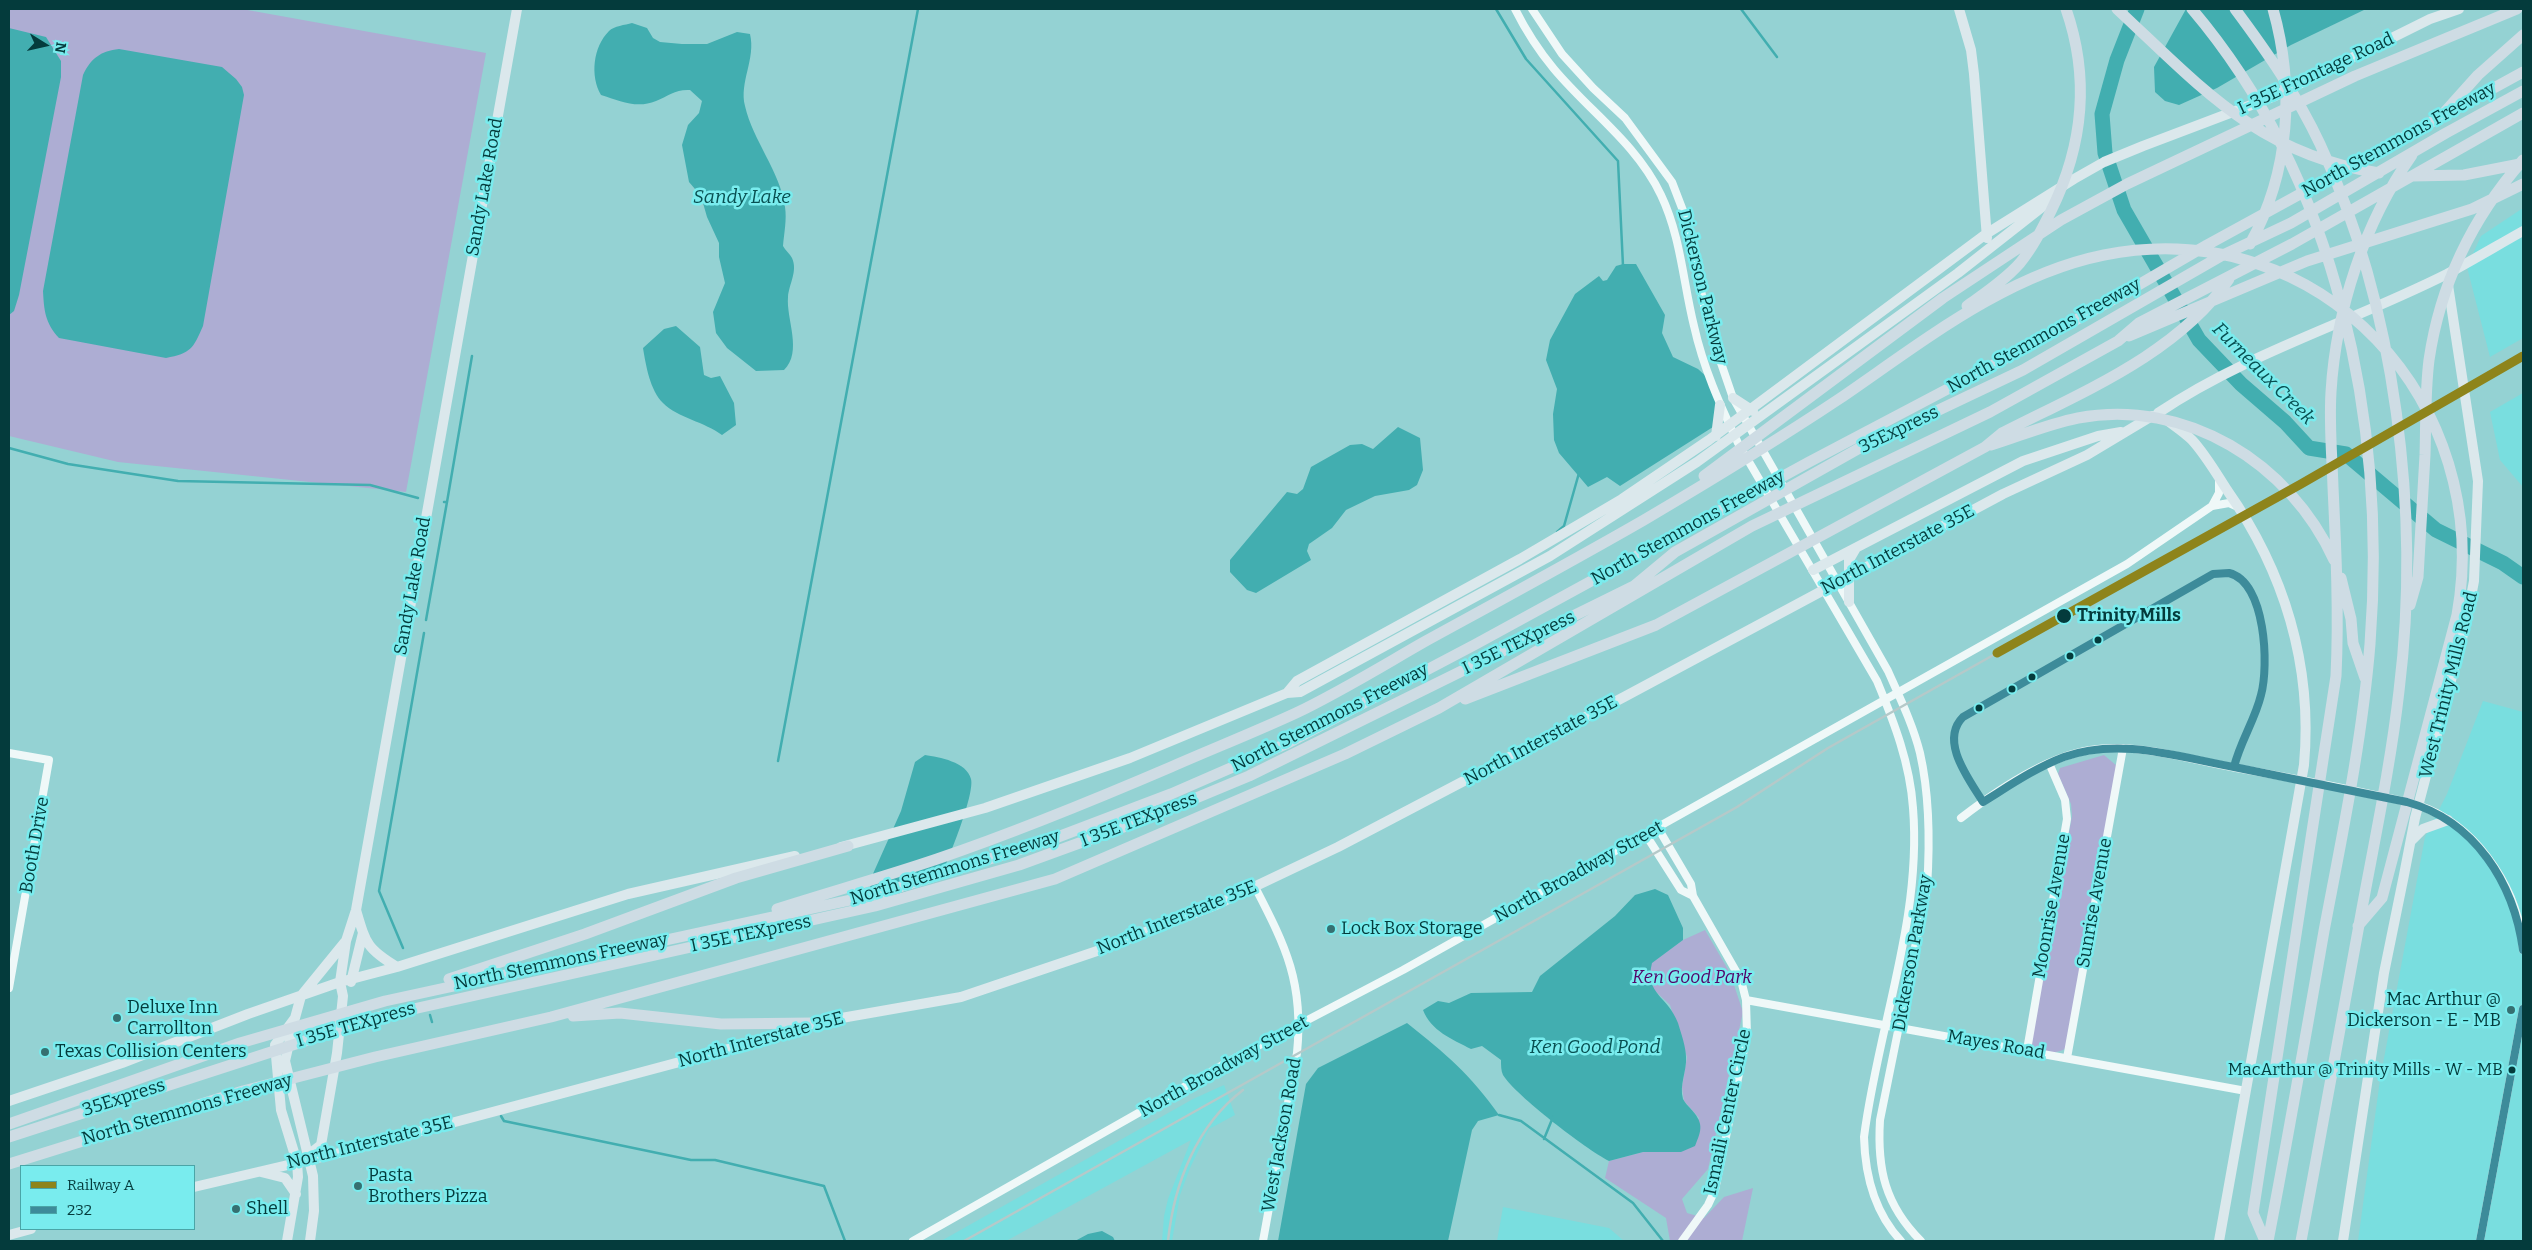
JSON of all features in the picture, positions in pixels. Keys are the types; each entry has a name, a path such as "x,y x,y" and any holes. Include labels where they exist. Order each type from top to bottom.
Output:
{"highway":[{"path":"1932,337 2019,264 2038,237 2064,183 2075,149 2082,86 2076,43 2066,9"},
{"path":"2117,9 2232,113 2265,135 2318,159 2384,174 2427,176 2464,175 2523,162"},
{"path":"2182,9 2200,19"},
{"path":"2192,9 2238,71 2276,133 2307,205 2335,282 2359,389 2369,476 2373,578 2366,682 2339,850 2267,1241"},
{"path":"2234,9 2279,70 2321,146 2353,230 2367,274 2392,383 2402,456 2406,524 2405,624 2395,726 2301,1241"},
{"path":"1985,447 2002,433 2124,368 2169,341 2206,309 2228,280 2259,227 2270,199 2282,156 2285,120 2285,75 2279,29 2273,9"},
{"path":"1644,520 1943,298 2061,220 2127,184 2355,76 2517,9"},
{"path":"2267,1241 2253,1213 2336,676 2338,617 2330,419 2338,337 2344,308 2362,254 2384,203 2401,172 2427,134 2464,89 2523,35"},
{"name":"North Stemmons Freeway","path":"9,1124 240,1043 367,1006 878,894 1050,840 1120,815 1288,743 2116,298 2207,245 2523,72"},
{"name":"35Express","path":"1675,552 1865,446 2023,370 2222,256 2291,224 2446,133 2523,91"},
{"name":"North Stemmons Freeway","path":"9,1164 243,1091 375,1057 551,1017 1055,879 1345,754 1440,708 1752,526 1990,412 2523,113"},
{"path":"2405,624 2418,577 2427,382 2440,308 2451,276 2475,226 2502,184 2523,162"},
{"path":"2141,326 2307,260 2472,209 2523,184"},
{"path":"728,926 936,860 1044,820 1298,712 1644,520 1793,430 1932,337 2013,286 2062,266 2088,258 2131,251 2180,249 2208,251 2273,268 2317,291 2358,322 2390,354 2424,403 2448,461 2459,502 2462,526 2463,571 2450,642 2382,898 2358,926"},
{"path":"1440,708 1656,625 1985,447 2048,426 2080,418 2104,416 2133,416 2168,421 2190,427 2231,445 2273,474 2285,486 2321,534 2339,572 2347,596 2353,643 2366,682"},
{"name":"I 35E TEXpress","path":"240,1060 382,1016 875,906 1019,866 1148,818 1250,776 1634,586 1675,552"},
{"path":"385,1001 416,987 461,976 585,934 736,878 848,846"},
{"path":"551,1017 620,1014 721,1024 813,1023"},
{"name":"35Express","path":"9,1137 240,1060"}],"main road":[{"name":"Sandy Lake Road","path":"308,1158 321,1146 337,1053 343,996 340,982 346,940 356,910 517,9"},
{"path":"1959,9 1971,50 1986,234 1991,247"},
{"name":"I-35E Frontage Road","path":"2074,179 2143,146 2275,96 2430,19 2459,9"},
{"path":"1287,693 1297,681 1512,563 1622,499 1709,440 1986,234 2074,179"},
{"path":"1733,398 1746,408 1758,412 1790,394 1991,247 2038,211 2074,179"},
{"name":"North Interstate 35E","path":"195,1186 297,1162 788,1033 813,1023 961,998 1157,929 1255,887 1338,847 1624,697 2003,494 2087,455 2188,393 2266,354 2447,274 2523,231"},
{"name":"West Trinity Mills Road","path":"2343,1241 2384,973 2418,805 2450,686 2474,580 2478,481 2447,274"},
{"path":"9,1101 122,1063 248,1014 340,982 397,967 628,894 730,870 848,846 985,808 1130,758 1287,693 1300,692 1550,556 1697,462 1777,402"},
{"path":"1712,450 1719,428 1720,405"},
{"path":"2158,413 2192,440 2240,507 2275,573 2296,640 2303,682 2306,719 2306,742 2302,779 2219,1241"},
{"name":"North Interstate 35E","path":"1814,570 2022,462 2098,436 2129,430"},
{"path":"1849,602 1849,560 1856,548"},
{"path":"2410,842 2423,829 2448,820"},
{"path":"356,910 363,933 374,953 397,967"},
{"path":"343,996 354,978 363,933"},
{"path":"310,1241 314,1193 308,1158 285,1061 301,996 346,940"},
{"path":"288,1241 296,1194 297,1162 281,1110 275,1045 295,1018"},
{"path":"252,1172 286,1178 296,1194"},
{"path":"9,1235 27,1230"}],"street":[{"name":"Dickerson Parkway","path":"1514,9 1554,69 1614,129 1640,160 1660,194 1673,224 1694,329 1705,369 1720,405 1734,434 1877,681 1894,721 1907,764 1913,806 1915,835 1913,884 1907,922 1867,1113 1864,1137 1867,1175 1874,1200 1885,1221 1901,1241"},
{"name":"Dickerson Parkway","path":"1532,9 1562,54 1593,88 1625,118 1672,182 1687,221 1708,325 1733,398 1888,671 1906,712 1920,754 1928,805 1930,852 1927,888 1921,926 1880,1120 1879,1145 1882,1173 1892,1204 1921,1241"},
{"path":"2212,506 2219,493 2219,478"},
{"path":"2212,506 2229,503 2240,507"},
{"name":"North Broadway Street","path":"913,1241 1235,1058 1403,970 2127,564 2212,506"},
{"path":"1961,818 1983,802 2050,763 2071,754 2089,750 2123,748 2302,779 2418,805 2448,820 2468,834 2501,879 2517,920 2523,950"},
{"name":"Sunrise Avenue","path":"2067,1058 2123,748"},
{"name":"Booth Drive","path":"9,753 49,760 9,988"},
{"name":"Moonrise Avenue","path":"2027,1050 2067,819 2065,800 2050,763"},
{"name":"Ismaili Center Circle","path":"1658,828 1690,884 1693,896 1741,980 1746,1000 1747,1035 1715,1190 1708,1205 1682,1241"},
{"name":"Ismaili Center Circle","path":"1646,835 1682,890 1693,896"},
{"name":"West Jackson Road","path":"1255,887 1282,938 1295,977 1300,1025 1297,1053 1263,1241"},
{"name":"Mayes Road","path":"1746,1000 2246,1091"},
{"path":"2480,1241 2523,1009"},
{"path":"1867,1175 1882,1173"}],"shaded area":[{"path":"2523,208 2523,338 2490,357 2467,267 2481,236"},
{"path":"2523,393 2523,487 2500,460 2490,412"},
{"path":"2483,701 2523,712 2523,1241 2358,1241 2380,1080 2425,837 2447,794"},
{"path":"1224,1085 1235,1115 1209,1129 1190,1168 1180,1195 1172,1241 1162,1241 1164,1216 1168,1199 1191,1140 1006,1241 941,1241 1193,1099"},
{"path":"1503,1207 1609,1228 1624,1241 1497,1241"}],"green space":[{"path":"9,9 242,9 486,53 406,492 118,462 9,436"},
{"path":"2104,755 2117,766 2066,1048 2058,1052 2045,1052 2033,1048 2031,1040 2072,816 2071,804 2058,774 2060,768"},
{"name":"Ken Good Park","path":"1705,930 1730,973 1743,1012 1708,1169 1682,1199 1687,1213 1704,1218 1724,1197 1753,1188 1742,1241 1670,1241 1666,1218 1605,1178 1609,1161 1643,1152 1681,1152 1699,1118 1684,1101 1682,1087 1687,1057 1670,1005 1653,989 1649,975 1651,963 1683,940"}],"water":[{"path":"2186,9 2366,9 2291,45 2217,88 2179,105 2165,101 2155,92 2154,67"},
{"name":"Sandy Lake","path":"632,23 647,28 653,38 660,42 707,44 737,32 750,34 751,52 744,88 745,106 754,131 778,181 786,216 783,246 794,263 794,273 788,297 793,345 790,363 784,370 756,371 727,348 716,333 713,312 725,283 719,257 719,243 707,217 701,196 689,182 682,145 688,125 699,113 702,101 690,90 676,92 656,101 642,104 622,102 601,95 594,71 599,45 611,29"},
{"path":"9,28 46,37 61,61 61,77 19,295 14,311 9,315"},
{"path":"119,49 222,67 236,79 242,87 244,95 203,326 197,340 190,349 181,354 166,358 59,338 48,322 45,310 43,291 83,75 89,64 97,56"},
{"path":"1636,264 1665,315 1662,333 1673,357 1698,369 1709,379 1724,420 1620,486 1607,477 1588,487 1559,453 1554,440 1553,414 1557,389 1546,360 1550,340 1575,294 1599,276 1603,281 1607,280 1616,266"},
{"path":"676,326 700,347 704,375 711,378 720,376 734,403 736,425 722,435 669,408 659,398 652,385 643,348 664,329"},
{"path":"1398,427 1420,438 1423,470 1417,485 1409,490 1375,496 1346,510 1332,528 1309,544 1307,551 1311,560 1256,593 1247,590 1230,572 1230,560 1287,492 1297,494 1303,489 1311,467 1350,445 1362,444 1373,449"},
{"path":"925,755 952,761 964,768 971,779 969,799 940,879 884,899 872,895 870,889 872,876 901,811 915,762"},
{"name":"Ken Good Pond","path":"1655,889 1668,895 1683,928 1683,940 1652,963 1651,982 1674,1014 1678,1023 1686,1053 1682,1088 1683,1099 1698,1118 1700,1130 1695,1146 1681,1152 1643,1152 1609,1161 1569,1134 1522,1096 1503,1075 1501,1060 1482,1046 1471,1049 1443,1034 1431,1024 1423,1010 1438,1001 1449,1003 1471,993 1532,992 1540,976 1615,916 1635,895"},
{"path":"1407,1023 1457,1065 1499,1115 1478,1121 1472,1130 1448,1241 1278,1241 1306,1084 1318,1068"},
{"path":"1102,1231 1113,1237 1115,1241 1075,1241 1088,1234"}],"waterway":[{"path":"778,761 918,9"},
{"path":"1496,9 1526,59 1618,161 1623,266"},
{"path":"1741,9 1777,57"},
{"name":"Furneaux Creek","path":"2137,9 2117,60 2102,114 2105,153 2124,210 2199,340 2241,384 2285,422 2309,448 2346,454 2436,530 2503,563 2523,577"},
{"path":"444,502 447,502 472,356"},
{"path":"9,448 68,464 178,481 370,485 418,498"},
{"path":"1557,532 1564,526 1579,473"},
{"path":"426,620 447,502"},
{"path":"403,948 379,891 424,633"},
{"path":"430,1015 432,1022"},
{"path":"1499,1115 1521,1121 1633,1203 1663,1241"},
{"path":"501,1116 504,1121 691,1160 715,1160 824,1186 845,1241"},
{"path":"1544,1139 1553,1117"}],"railway":[{"path":"964,1241 1737,807 1828,748 1997,653"},
{"path":"1168,1241 1176,1198 1190,1158 1212,1121 1243,1090"}],"rail line":[{"name":"A","path":"1997,653 2301,484 2523,356"}],"transit line":[{"name":"232","path":"2229,573 2241,580 2251,592 2262,626 2265,665 2261,695 2234,767 2149,751 2128,749 2085,751 2043,766 1983,802 1964,771 1955,748 1954,737 1956,727 1963,717 2213,574 2229,573"},
{"name":"232","path":"2234,767 2407,802 2431,811 2453,824 2487,858 2500,879 2511,901 2523,950"},
{"name":"232","path":"2480,1241 2523,1009"}],"place":[{"name":"Trinity Mills","path":"2064,616"},
{"name":"Lock Box Storage","path":"1331,929"},
{"name":"Mac Arthur @ Dickerson - E - MB","path":"2511,1010"},
{"name":"Deluxe Inn Carrollton","path":"117,1018"},
{"name":"Texas Collision Centers","path":"45,1052"},
{"name":"MacArthur @ Trinity Mills - W - MB","path":"2512,1070"},
{"name":"Pasta Brothers Pizza","path":"358,1186"},
{"name":"Shell","path":"236,1209"}]}
